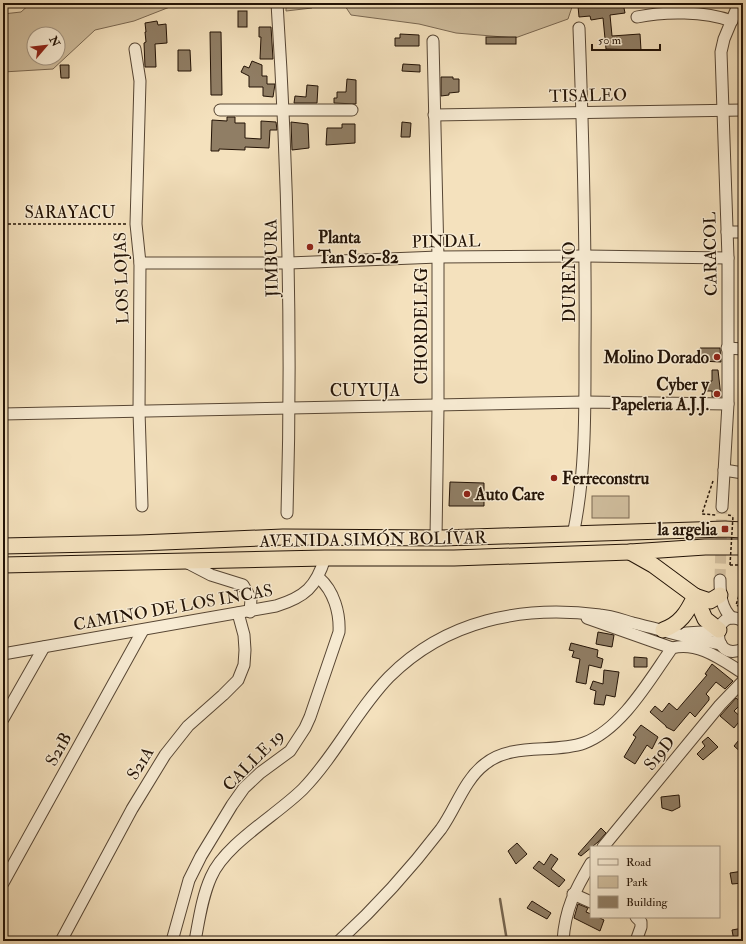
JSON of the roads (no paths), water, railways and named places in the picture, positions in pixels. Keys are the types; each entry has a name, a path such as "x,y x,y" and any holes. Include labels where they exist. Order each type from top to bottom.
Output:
{"highway":[{"name":"AVENIDA SIMÓN BOLÍVAR","path":"3,546 139,544 283,537 436,538 574,535 725,529 743,530"},
{"name":"AVENIDA SIMÓN BOLÍVAR","path":"3,565 325,558 454,558 630,552 705,547 743,547"},
{"path":"630,552 653,565 695,596 710,601 720,595"},
{"path":"668,631 684,616 695,596"},
{"path":"695,596 705,619 719,635"}],"street":[{"name":"JIMBURA","path":"277,3 284,110 289,263 290,407 287,513"},
{"name":"CARACOL","path":"722,507 728,404 728,258 721,45 738,3"},
{"path":"637,17 670,13 710,16 732,21"},
{"name":"DURENO","path":"574,535 581,495 585,402 586,256 579,28"},
{"name":"CHORDELEG","path":"432,41 438,257 436,538"},
{"name":"LOS LOJAS","path":"135,49 140,81 136,224 140,263 139,411 142,506"},
{"path":"220,110 352,110"},
{"name":"TISALEO","path":"434,115 743,110"},
{"path":"727,232 743,232"},
{"name":"PINDAL","path":"140,263 289,263 438,257 586,256 728,258"},
{"path":"727,348 743,348"},
{"name":"CUYUJA","path":"3,414 585,402 728,404"},
{"path":"724,471 743,474"},
{"name":"CAMINO DE LOS INCAS","path":"3,654 250,612 290,602 303,595 319,578 325,558"},
{"path":"185,562 211,575 243,585 251,599 250,612"},
{"name":"CALLE 19","path":"172,941 189,880 201,856 232,805 244,788 260,773 290,751 305,728 310,717 339,632 339,621 336,606 330,590 319,578"},
{"path":"720,580 720,595 732,618"},
{"path":"195,941 204,899 211,876 219,863 247,835 303,789 337,746 373,694 390,676 409,659 460,629 483,621 513,614 560,612 601,615 668,631 691,639 719,635"},
{"name":"S21A","path":"61,941 132,809 165,755 188,726 238,680 244,665 245,650 244,635 238,614"},
{"path":"582,614 588,619 672,648 690,647 708,652 743,673"},
{"path":"743,621 732,618 724,622 719,635 724,647 733,651 743,649"},
{"name":"S21B","path":"3,883 143,630"},
{"path":"3,719 44,647"},
{"path":"339,941 357,925 441,828 477,770 496,757 520,751 571,746 584,743 596,737 618,720 672,648"},
{"name":"S19D","path":"604,846 720,705 743,681"},
{"path":"563,941 565,918 573,894 590,865"},
{"path":"573,894 590,902"},
{"path":"636,941 641,927 641,922 637,918"}],"waterway":[{"path":"500,899 507,941"}],"tunnel":[{"path":"720,580 722,507"}],"place":[{"name":"Planta Tan S20-82","path":"310,247"},
{"name":"Molino Dorado","path":"717,357"},
{"name":"Cyber y Papeleria A.J.J.","path":"717,394"},
{"name":"Ferreconstru","path":"554,478"},
{"name":"Auto Care","path":"467,494"},
{"name":"la argelia","path":"725,529"}]}
